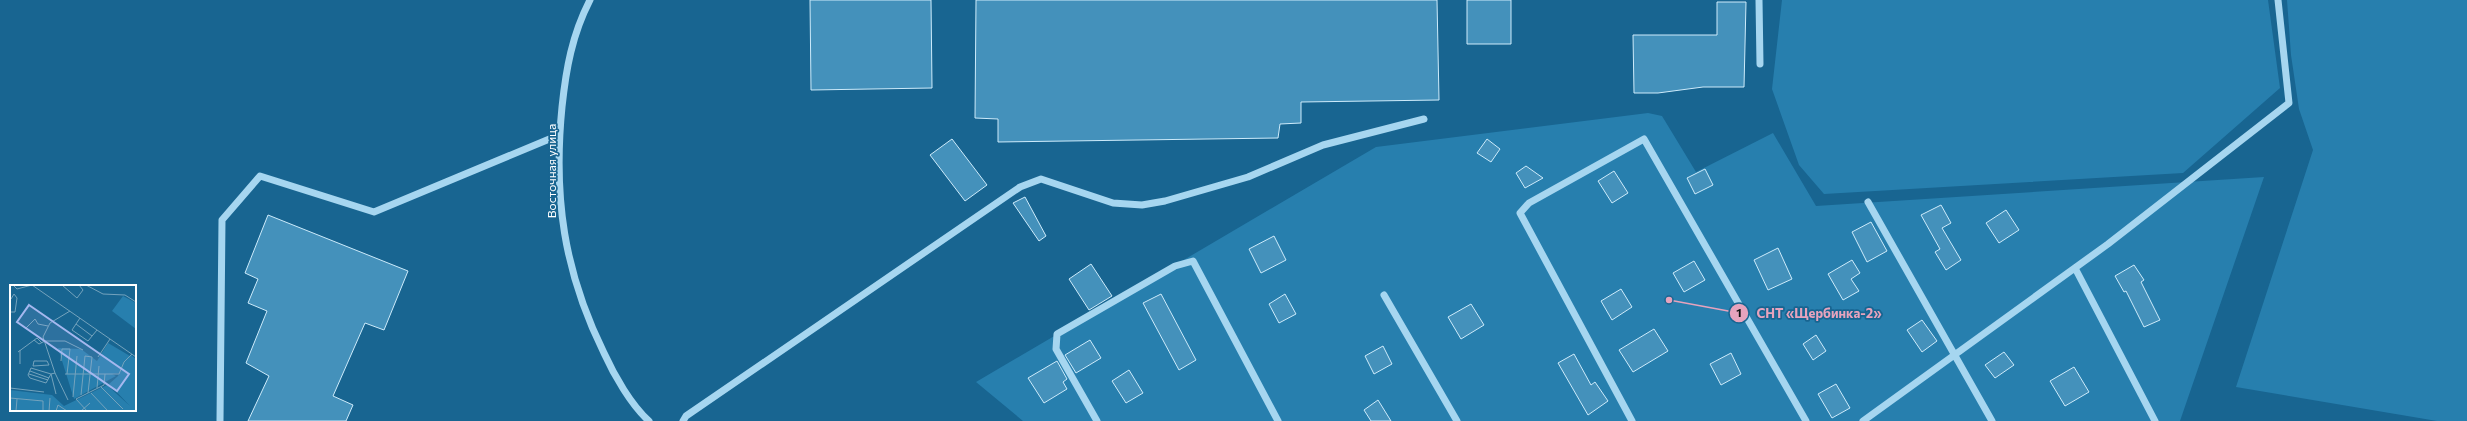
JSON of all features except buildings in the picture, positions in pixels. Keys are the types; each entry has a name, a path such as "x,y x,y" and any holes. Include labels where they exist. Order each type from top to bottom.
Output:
{"street":[{"name":"Восточная улица","path":"590,0 567,63 559,135 560,213 567,251 586,317 614,374 649,421"},
{"path":"1759,0 1760,64"},
{"path":"1863,421 2075,268 2289,103 2278,0"},
{"path":"683,421 686,416 1020,187 1042,179 1113,203 1142,205 1165,201 1248,177 1323,145 1424,119"},
{"path":"220,421 222,220 260,176 374,212 559,135"},
{"path":"1632,421 1520,213 1529,203 1644,139 1806,421"},
{"path":"1868,202 1992,421"},
{"path":"1097,421 1056,349 1057,334 1175,266 1193,261 1278,421"},
{"path":"2075,268 2155,421"},
{"path":"1384,295 1457,421"}],"shaded area":[{"path":"1782,0 2268,0 2280,88 2183,173 1824,194 1799,165 1772,89"},
{"path":"2287,0 2467,0 2467,421 2437,421 2236,387 2313,150 2299,109 2291,55"},
{"path":"1648,113 1662,116 1696,172 1773,133 1816,206 2264,177 2180,421 1023,421 976,382 1376,147"}],"place":[{"name":"СНТ «Щербинка-2»","path":"1669,300"}]}
